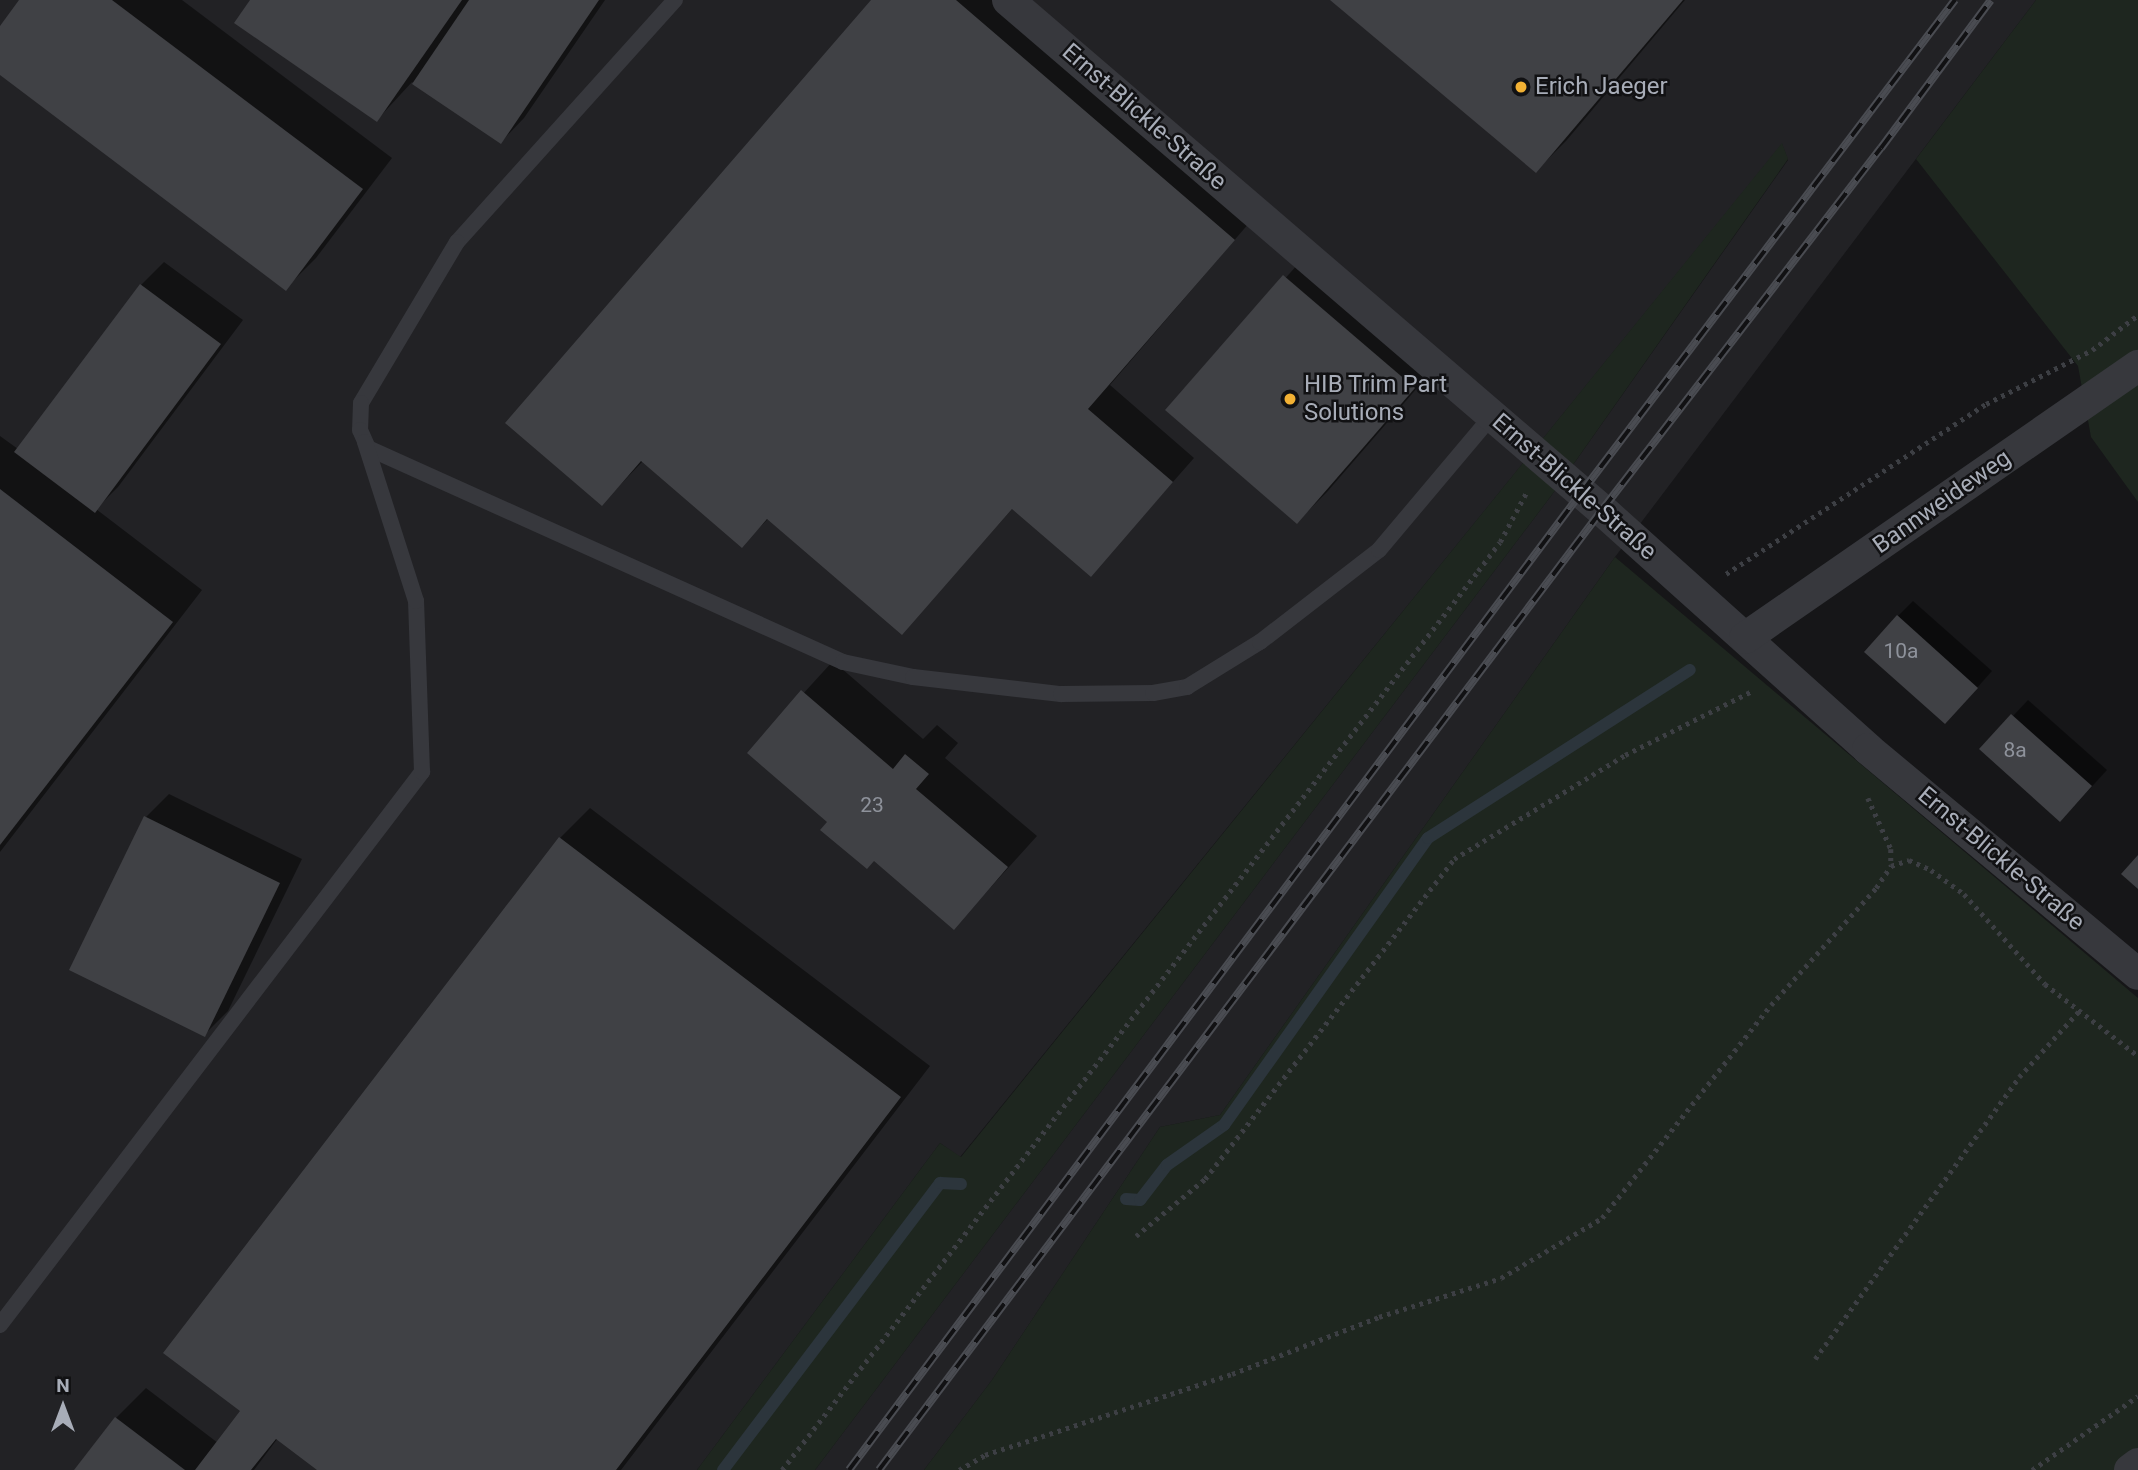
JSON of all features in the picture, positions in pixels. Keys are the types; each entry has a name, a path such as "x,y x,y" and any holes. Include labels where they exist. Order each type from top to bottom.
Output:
{"street":[{"name":"Ernst-Blickle-Straße","path":"1008,0 1492,416 1868,749 2138,974"},
{"name":"Bannweideweg","path":"1745,638 2138,366"},
{"path":"2130,1470 2138,1464"}],"lane":[{"path":"0,1325 422,772 416,601 360,430 361,403 457,242 675,0"},
{"path":"364,440 368,448 843,662 913,677 1061,694 1153,692 1187,687 1260,642 1379,550 1492,416"}],"path":[{"path":"1696,594 1986,404 2092,349 2138,315"},
{"path":"782,1470 1500,542 1542,461"},
{"path":"1136,1236 1205,1180 1454,859 1625,755 1785,674"},
{"path":"959,1470 985,1455 1232,1374 1379,1317 1502,1278 1602,1218 1771,1005 1876,888 1891,866 1891,849 1861,777 1868,749"},
{"path":"1891,866 1909,860 1931,870 1964,894 2045,984 2138,1056"},
{"path":"1815,1359 2019,1077 2079,1011"},
{"path":"2032,1470 2138,1396"}],"shaded area":[{"path":"0,0 2036,0 1615,557 1220,1115 1160,1127 992,1380 924,1470 815,1470 1551,496 1788,160 1782,144 960,1157 940,1143 697,1470 0,1470"},
{"path":"2036,0 2138,0 2138,502 2091,437 2078,366 1916,159"},
{"path":"1782,143 1788,159 1551,496 815,1470 697,1470 940,1143 961,1157"},
{"path":"1615,557 2138,998 2138,1470 924,1470 992,1380 1160,1127 1220,1115"}],"building":[{"path":"19,0 112,0 363,189 286,291 0,75 0,26"},
{"path":"250,0 462,0 377,122 234,23"},
{"path":"469,0 599,0 501,144 412,84"},
{"path":"871,0 956,0 1235,240 1088,409 1173,482 1091,577 1012,509 902,635 767,519 742,548 641,461 602,506 505,423"},
{"name":"Erich Jaeger","path":"1330,0 1683,0 1536,173"},
{"name":"HIB Trim Part Solutions","path":"1283,275 1415,388 1297,524 1165,410"},
{"path":"140,284 221,344 95,513 14,452"},
{"path":"0,489 173,622 0,845"},
{"path":"1897,615 1978,688 1945,724 1864,652"},
{"path":"801,690 893,769 905,754 929,774 916,789 1008,867 954,930 874,861 867,869 820,830 827,822 747,753"},
{"path":"2011,714 2092,786 2060,822 1979,749"},
{"path":"144,816 280,883 205,1037 69,970"},
{"path":"559,837 901,1097 616,1470 317,1470 276,1439 251,1470 195,1470 240,1411 163,1353"},
{"path":"2138,855 2138,889 2121,874"},
{"path":"115,1417 185,1470 74,1470"}],"waterway":[{"path":"1126,1199 1140,1200 1167,1165 1224,1125 1428,838 1690,670"},
{"path":"723,1470 940,1183 961,1184"}],"railway":[{"path":"849,1470 1581,493 1955,0"},
{"path":"879,1470 1602,510 1881,148 1991,0"}],"place":[{"name":"Erich Jaeger","path":"1521,87"},
{"name":"HIB Trim Part Solutions","path":"1290,399"}]}
